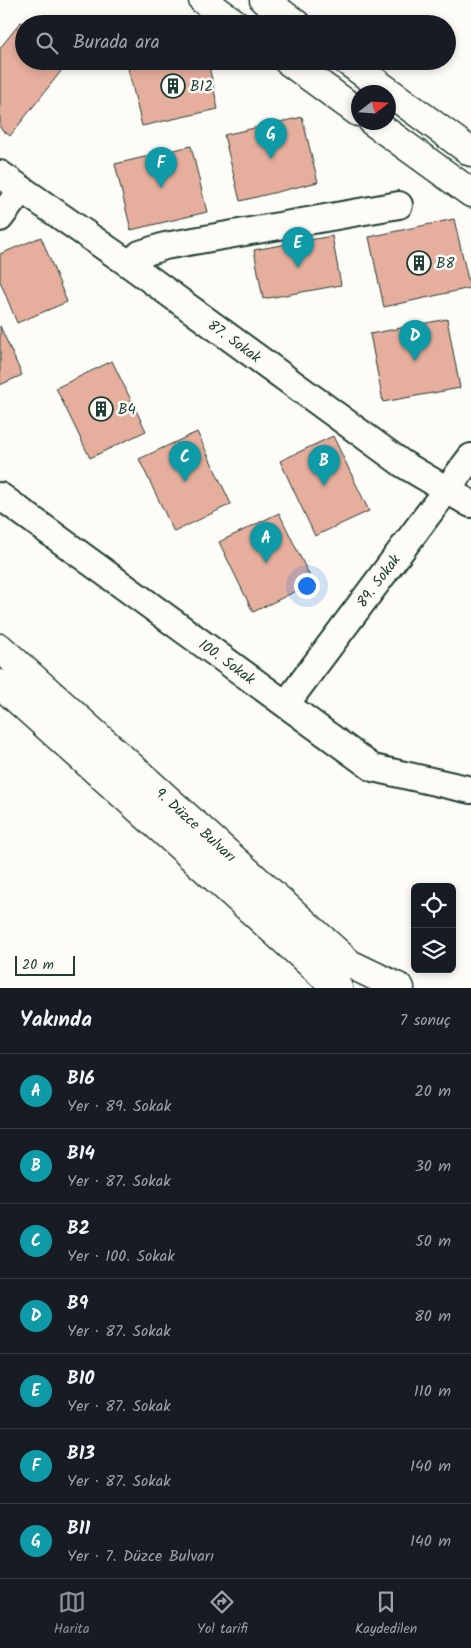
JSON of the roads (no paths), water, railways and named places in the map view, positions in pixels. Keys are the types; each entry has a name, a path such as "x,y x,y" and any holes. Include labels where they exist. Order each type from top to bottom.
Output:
{"main road":[{"path":"203,0 224,15"},
{"path":"264,0 284,15"},
{"path":"300,70 351,107"},
{"path":"359,70 471,152"},
{"path":"384,130 471,193"},
{"name":"9. Düzce Bulvarı","path":"0,648 350,964 400,988"},
{"name":"9. Düzce Bulvarı","path":"0,684 338,988"}],"street":[{"name":"87. Sokak","path":"0,174 129,264 403,464 471,504"},
{"path":"0,218 21,190"},
{"path":"129,264 140,254 165,246 399,205"},
{"name":"89. Sokak","path":"286,704 471,458"},
{"name":"100. Sokak","path":"0,496 373,768 471,790"}],"place":[{"name":"B12","path":"173,86"},
{"name":"B11","path":"271,159"},
{"name":"B13","path":"161,188"},
{"name":"B8","path":"419,263"},
{"name":"B10","path":"298,268"},
{"name":"B9","path":"415,361"},
{"name":"B4","path":"101,409"},
{"name":"B2","path":"185,482"},
{"name":"B14","path":"324,486"},
{"name":"B16","path":"266,563"}]}
